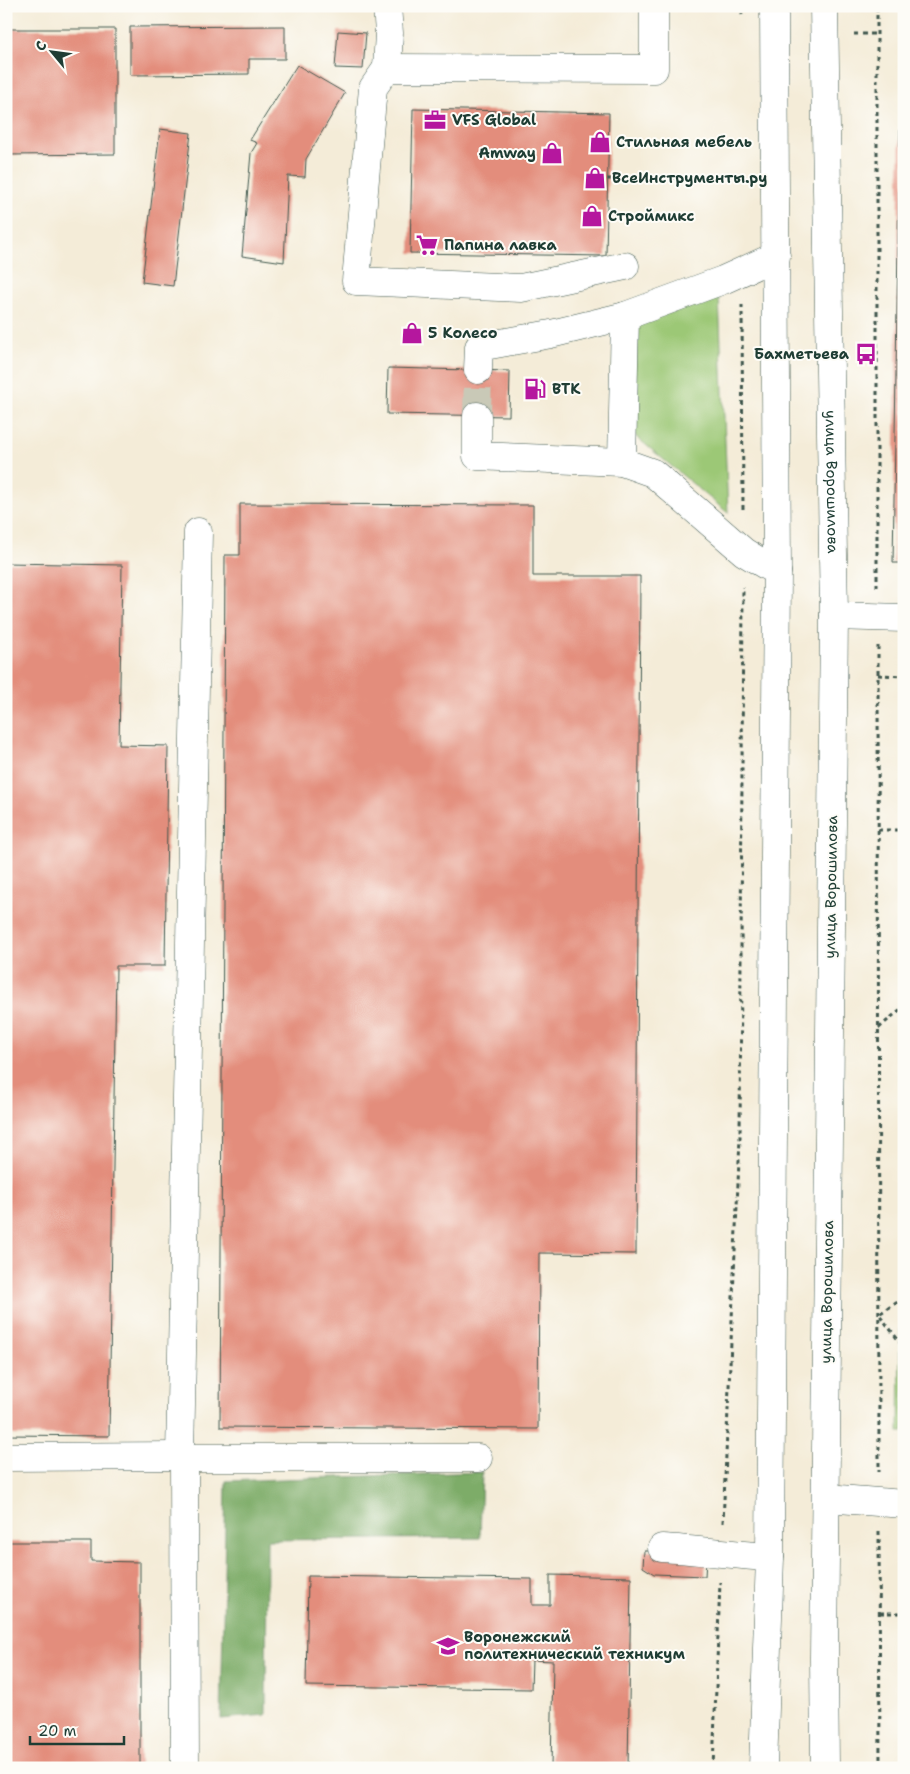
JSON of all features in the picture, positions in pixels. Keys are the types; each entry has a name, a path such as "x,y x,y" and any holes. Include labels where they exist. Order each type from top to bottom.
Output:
{"main road":[{"path":"387,6 387,68 373,88 356,280 521,288 625,266"},
{"path":"387,68 654,69 654,6"},
{"path":"764,1768 770,1557 777,572 774,6"},
{"name":"улица Ворошилова","path":"824,6 834,616 825,1768"},
{"path":"478,370 479,347 551,334 625,316 749,269 776,256"},
{"path":"622,462 625,316"},
{"path":"478,416 477,456 622,462 653,473 744,552 777,572"},
{"path":"185,1768 182,1457 198,532"},
{"path":"834,616 891,617"},
{"path":"6,1457 478,1458"},
{"path":"826,1498 892,1503"},
{"path":"662,1548 770,1557"}],"path":[{"path":"740,6 742,16"},
{"path":"878,6 891,617 878,675 879,1314 892,1503 880,1613 880,1768"},
{"path":"607,179 749,178"},
{"path":"714,1768 740,1138 744,552 742,301 749,269"},
{"path":"878,675 904,676"},
{"path":"878,830 904,830"},
{"path":"879,1028 904,1006"},
{"path":"879,1314 904,1298"},
{"path":"879,1314 904,1348"},
{"path":"880,1613 904,1613"}],"green space":[{"path":"719,298 728,513 634,435 633,323"},
{"path":"904,1019 904,1432 899,1432"},
{"path":"482,1472 480,1538 267,1540 266,1715 221,1719 226,1481"}],"building":[{"path":"285,26 285,59 249,59 249,74 130,75 130,27"},
{"path":"6,29 115,29 115,154 6,155"},
{"path":"338,31 366,33 363,69 335,68"},
{"path":"297,65 345,93 306,159 305,177 288,176 284,262 242,256 251,153 257,143 250,140"},
{"path":"413,109 609,113 606,256 410,253"},
{"path":"900,119 904,119 904,563 893,563"},
{"path":"160,129 191,133 173,286 142,282"},
{"path":"388,368 510,371 509,416 387,414"},
{"path":"240,504 533,505 533,576 640,576 636,1254 539,1253 538,1429 220,1427 225,555 240,555"},
{"path":"6,563 122,565 119,745 168,746 165,966 116,966 109,1436 6,1435"},
{"path":"6,1542 91,1542 91,1561 140,1562 140,1768 6,1768"},
{"path":"644,1551 663,1551 706,1560 705,1576 654,1574 643,1567"},
{"path":"550,1575 631,1577 628,1768 551,1768 553,1661 532,1660 531,1689 306,1686 308,1576 532,1579 532,1605 550,1605"}],"tunnel":[{"path":"477,416 478,370"}],"place":[{"name":"VFS Global","path":"435,120"},
{"name":"Стильная мебель","path":"600,142"},
{"name":"Amway","path":"552,153"},
{"name":"ВсеИнструменты.ру","path":"595,178"},
{"name":"Строймикс","path":"592,216"},
{"name":"Папина лавка","path":"427,245"},
{"name":"5 Колесо","path":"412,333"},
{"name":"Бахметьева","path":"866,354"},
{"name":"ВТК","path":"535,389"},
{"name":"Воронежский политехнический техникум","path":"448,1646"}]}
